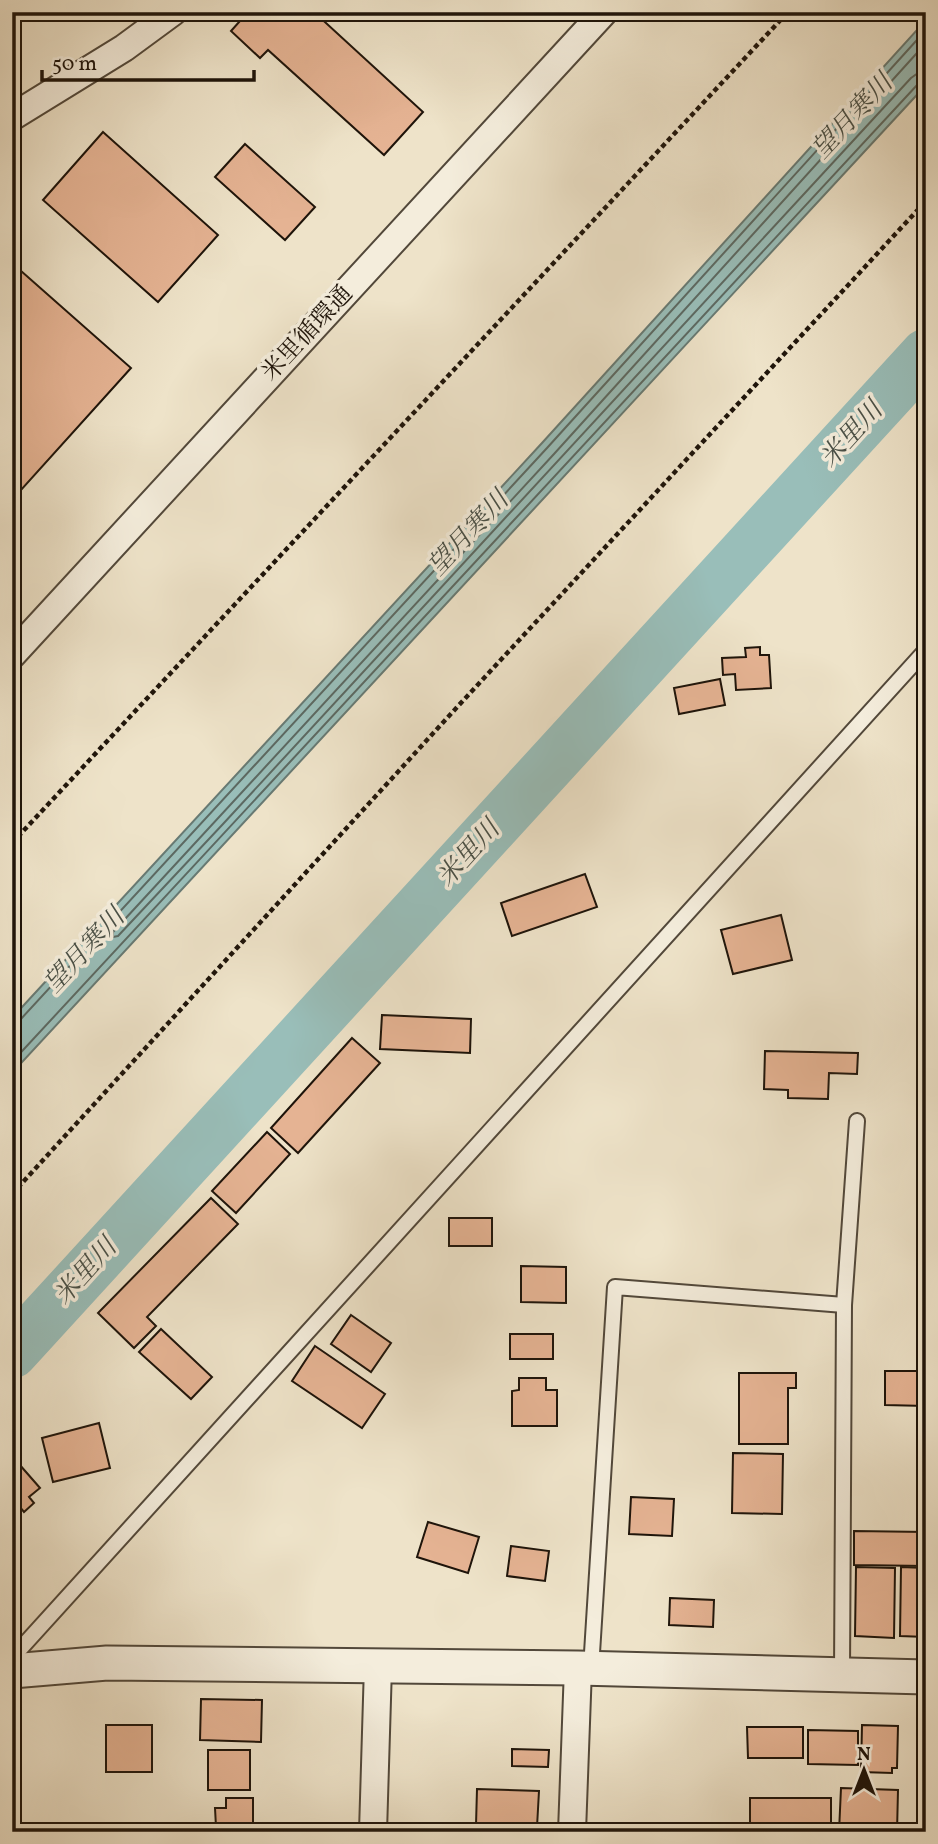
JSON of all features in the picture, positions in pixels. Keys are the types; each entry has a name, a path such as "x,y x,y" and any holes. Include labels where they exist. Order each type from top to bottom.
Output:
{"street":[{"path":"12,117 124,48 173,12"},
{"name":"米里循環通","path":"12,656 604,12"},
{"path":"12,1671 107,1663 584,1669 926,1677"},
{"path":"373,1832 378,1666"},
{"path":"572,1832 584,1669"}],"lane":[{"path":"12,1658 926,650"},
{"path":"842,1674 844,1305 857,1121"},
{"path":"584,1669 615,1287 844,1305"}],"path":[{"path":"12,844 788,12"},
{"path":"12,1194 459,705 926,201"}],"water":[{"name":"望月寒川","path":"926,20 926,85 12,1073 12,1018 542,443"}],"building":[{"path":"248,12 314,12 423,112 384,155 268,50 260,58 231,31"},
{"path":"103,132 218,235 158,302 43,200"},
{"path":"245,144 315,207 285,240 215,177"},
{"path":"12,263 131,368 12,500"},
{"path":"760,647 760,655 769,655 771,688 736,690 735,674 723,675 722,658 746,657 745,648"},
{"path":"720,679 725,705 679,714 674,688"},
{"path":"585,874 597,907 512,936 501,903"},
{"path":"781,915 792,960 733,974 721,930"},
{"path":"382,1015 471,1019 470,1053 380,1049"},
{"path":"352,1038 380,1063 298,1153 271,1128"},
{"path":"765,1051 858,1053 857,1074 829,1073 828,1099 788,1098 788,1090 764,1089"},
{"path":"917,1094 926,1094 926,1136 917,1136"},
{"path":"267,1132 290,1154 236,1213 212,1191"},
{"path":"211,1198 238,1224 147,1317 156,1326 134,1348 98,1313"},
{"path":"449,1218 492,1218 492,1246 449,1246"},
{"path":"521,1266 566,1267 566,1303 521,1302"},
{"path":"351,1315 391,1343 371,1372 331,1344"},
{"path":"161,1329 212,1377 191,1399 139,1352"},
{"path":"510,1334 553,1334 553,1359 510,1359"},
{"path":"315,1346 385,1394 362,1428 292,1381"},
{"path":"885,1371 926,1371 926,1406 885,1405"},
{"path":"739,1373 796,1373 796,1388 788,1388 788,1444 739,1444"},
{"path":"519,1378 546,1378 546,1390 557,1390 557,1426 512,1426 512,1391 519,1390"},
{"path":"99,1423 110,1468 53,1482 42,1438"},
{"path":"733,1453 783,1454 782,1514 732,1513"},
{"path":"12,1456 40,1488 29,1497 34,1503 24,1512 19,1506 12,1512"},
{"path":"923,1458 926,1458 926,1510 923,1510"},
{"path":"631,1497 674,1499 672,1536 629,1534"},
{"path":"428,1522 479,1537 468,1573 417,1557"},
{"path":"854,1531 926,1532 926,1566 854,1565"},
{"path":"511,1546 549,1551 545,1581 507,1576"},
{"path":"856,1567 895,1568 894,1638 855,1636"},
{"path":"901,1567 926,1568 926,1637 900,1636"},
{"path":"670,1598 714,1600 713,1627 669,1625"},
{"path":"201,1699 262,1700 261,1742 200,1740"},
{"path":"106,1725 152,1725 152,1772 106,1772"},
{"path":"862,1725 898,1726 897,1768 892,1768 892,1773 861,1772"},
{"path":"747,1727 803,1727 803,1758 748,1758"},
{"path":"808,1730 858,1731 858,1765 808,1764"},
{"path":"512,1749 549,1750 548,1767 512,1766"},
{"path":"208,1750 250,1750 250,1790 208,1790"},
{"path":"841,1788 898,1790 897,1832 839,1832"},
{"path":"477,1789 539,1791 537,1827 476,1825"},
{"path":"226,1798 253,1798 253,1826 216,1827 215,1808 226,1808"},
{"path":"750,1798 831,1798 831,1832 750,1832"}],"waterway":[{"name":"米里川","path":"12,1353 926,354"}]}
